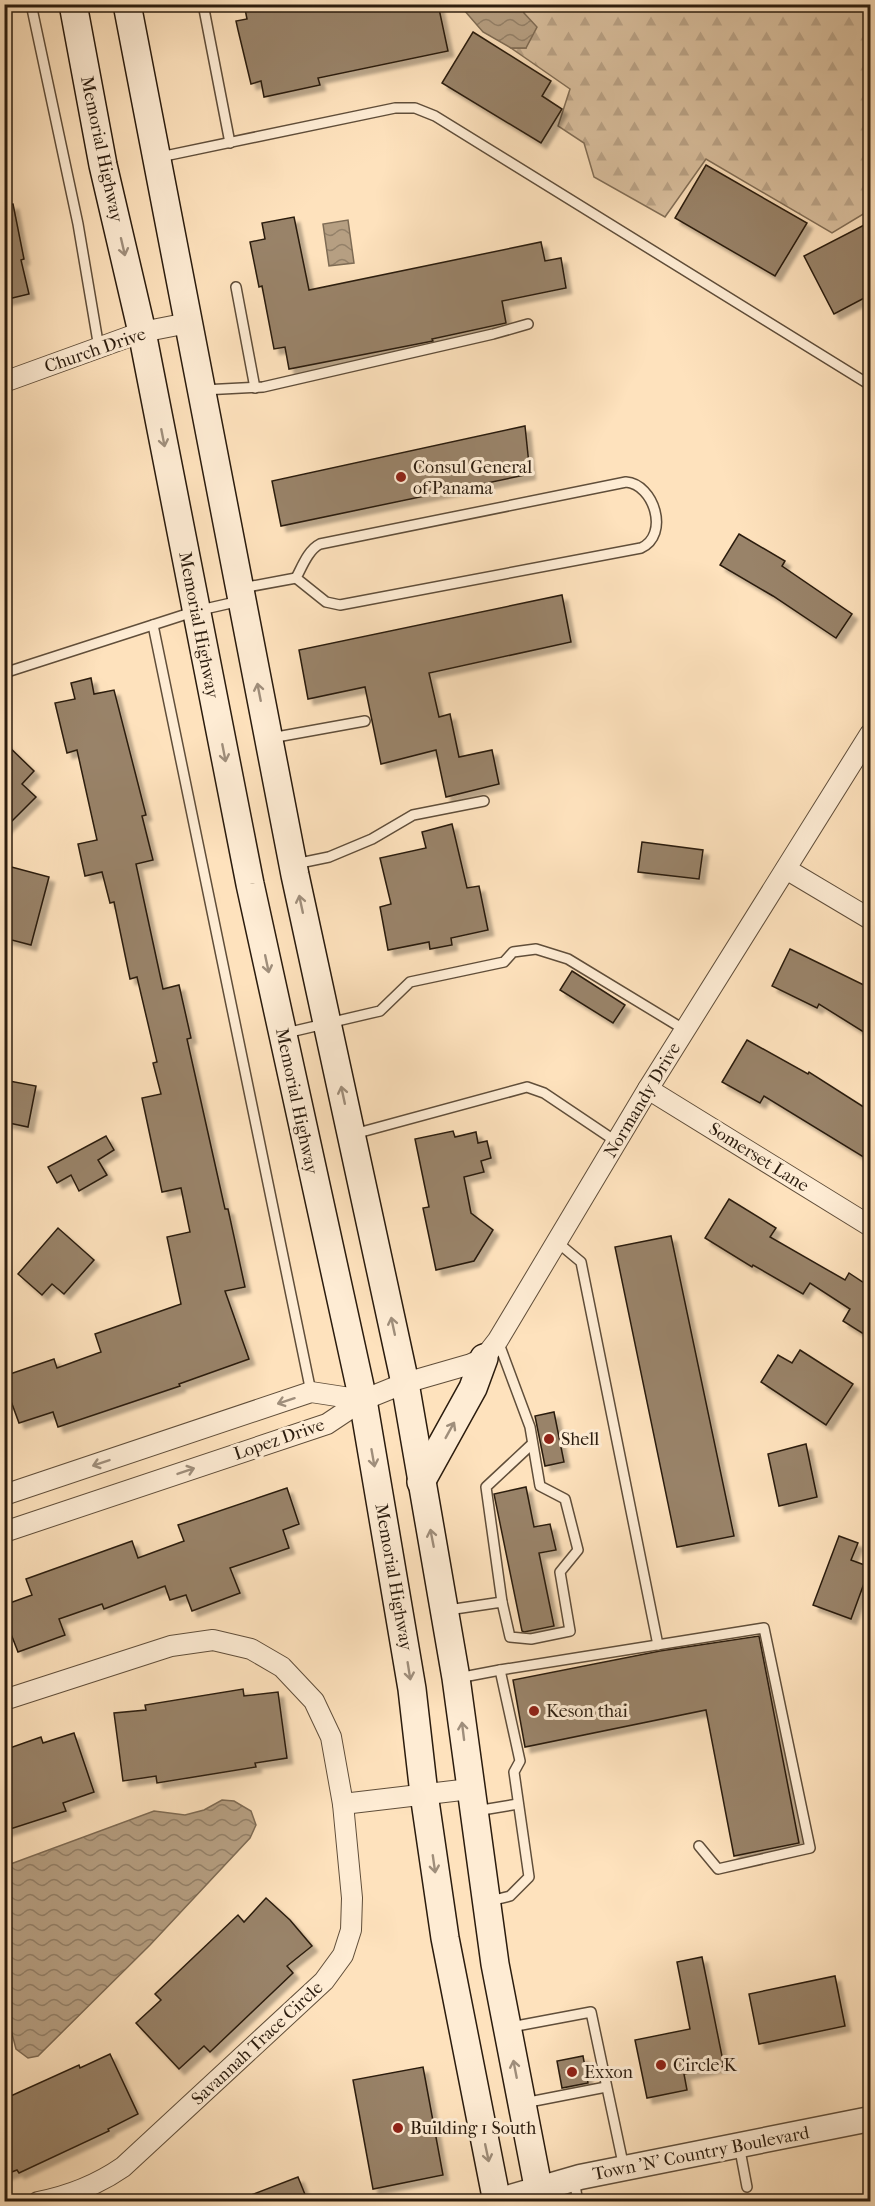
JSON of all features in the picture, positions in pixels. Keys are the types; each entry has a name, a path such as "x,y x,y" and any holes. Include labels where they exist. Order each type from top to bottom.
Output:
{"main road":[{"name":"Memorial Highway","path":"73,4 103,165 142,332 250,884 363,1400 412,1689 424,1794 453,1982 496,2201"},
{"path":"127,4 293,864 405,1383 446,1611 485,1902 540,2195"},
{"path":"421,1482 473,1388 491,1349"}],"street":[{"name":"Church Drive","path":"4,382 142,332 188,323"},
{"name":"Normandy Drive","path":"491,1349 648,1089 870,734"},
{"path":"786,869 870,920"},
{"name":"Somerset Lane","path":"648,1089 870,1226"},
{"path":"363,1400 405,1383 457,1369 491,1349"},
{"name":"Lopez Drive","path":"4,1495 311,1392 363,1400"},
{"name":"Lopez Drive","path":"4,1532 327,1424 363,1400"},
{"name":"Savannah Trace Circle","path":"4,1700 171,1646 213,1640 251,1649 282,1667 314,1701 331,1737 343,1804 353,1914 348,1943 331,1973 123,2167 89,2187 38,2202"},
{"path":"343,1804 424,1794 471,1800"},
{"name":"Town 'N' Country Boulevard","path":"496,2201 576,2190 624,2168 870,2119"}],"lane":[{"path":"31,4 78,224 99,348"},
{"path":"203,4 230,143"},
{"path":"158,158 395,108 415,108 435,116 870,385"},
{"path":"236,287 255,388"},
{"path":"201,391 255,388 482,337 528,324"},
{"path":"4,673 241,594 296,578 310,552 320,544 626,482 638,485 650,497 656,522 654,536 641,548 340,605 326,602 296,578"},
{"path":"153,625 311,1392"},
{"path":"268,739 365,721"},
{"path":"293,864 329,857 372,839 413,815 484,801"},
{"path":"282,1034 380,1011 410,982 504,962 513,952 536,949 568,959 685,1030"},
{"path":"351,1134 527,1087 544,1093 616,1142"},
{"path":"557,1242 581,1262 658,1645"},
{"path":"491,1349 530,1427 540,1486 565,1499 578,1550 560,1572 570,1631 531,1639 510,1637 502,1602 486,1487 532,1444"},
{"path":"446,1611 502,1602"},
{"path":"456,1678 764,1628 810,1848 718,1869 699,1846"},
{"path":"485,1902 510,1896 529,1877 514,1772 520,1761 500,1670"},
{"path":"471,1800 518,1804"},
{"path":"507,2028 591,2012 624,2168"},
{"path":"522,2104 606,2087"},
{"path":"739,2145 747,2187"}],"green space":[{"path":"520,5 870,5 870,210 832,233 706,159 665,217 594,177 584,143 558,126 570,89 511,48 526,48 523,13"}],"water":[{"path":"462,5 520,5 537,27 526,48 511,48 483,32"},
{"path":"348,220 354,263 329,266 323,224"},
{"path":"222,1800 234,1801 251,1811 256,1825 250,1838 150,1945 38,2056 28,2058 16,2049 5,2007 5,1866 154,1811 185,1815 204,1810"}],"building":[{"path":"244,4 438,4 448,51 318,78 320,85 264,97 261,81 251,84 236,21 247,19"},
{"path":"473,32 551,81 542,96 562,109 541,143 442,83"},
{"path":"706,165 807,223 775,276 675,218"},
{"path":"13,204 24,259 21,260 29,294 4,300 4,205"},
{"path":"294,217 309,290 541,242 545,261 561,258 566,288 502,301 506,323 432,339 433,341 289,369 285,347 274,349 262,286 259,287 250,242 265,239 262,223"},
{"path":"870,222 870,295 834,314 804,256"},
{"name":"Consul General of Panama","path":"525,426 530,474 281,526 272,481"},
{"path":"739,534 785,561 782,566 852,614 836,638 773,596 720,565"},
{"path":"562,595 571,642 429,673 439,717 450,714 459,757 492,750 499,784 446,797 436,750 381,764 365,687 308,699 299,650"},
{"path":"91,678 94,694 114,690 146,815 142,816 153,860 136,864 163,989 179,985 191,1038 187,1039 245,1287 225,1291 249,1359 179,1384 180,1386 58,1427 53,1412 19,1423 4,1382 4,1376 54,1359 57,1368 101,1352 95,1334 181,1304 167,1237 190,1232 181,1188 162,1192 142,1098 161,1094 153,1063 157,1062 137,977 130,979 114,902 110,903 102,872 85,876 78,844 97,840 77,750 67,753 55,703 75,699 71,683"},
{"path":"4,742 34,771 22,784 36,797 4,829"},
{"path":"452,824 467,888 479,886 488,930 451,938 452,945 430,949 429,942 388,950 380,907 391,904 380,858 426,848 422,832"},
{"path":"642,842 703,850 699,879 638,872"},
{"path":"4,865 49,877 31,945 4,938"},
{"path":"790,949 870,988 870,1036 819,1004 817,1008 772,986"},
{"path":"572,971 625,1005 613,1023 560,990"},
{"path":"747,1040 808,1074 809,1072 870,1111 870,1161 764,1096 760,1103 722,1082"},
{"path":"4,1080 36,1086 28,1127 4,1122"},
{"path":"453,1131 455,1137 476,1132 478,1143 487,1141 491,1158 481,1161 484,1172 464,1177 471,1213 493,1230 474,1261 436,1270 423,1208 429,1207 415,1139"},
{"path":"106,1136 114,1150 98,1160 107,1175 79,1191 71,1175 57,1183 48,1167"},
{"path":"729,1199 776,1228 770,1237 845,1280 849,1273 870,1287 870,1338 843,1321 850,1309 810,1283 803,1294 753,1265 752,1267 705,1238"},
{"path":"58,1228 94,1260 64,1294 52,1284 42,1295 18,1274"},
{"path":"671,1236 734,1536 677,1547 615,1247"},
{"path":"800,1350 853,1384 826,1425 761,1382 778,1355 792,1363"},
{"name":"Shell","path":"554,1412 564,1462 545,1466 535,1416"},
{"path":"806,1444 817,1497 779,1506 768,1454"},
{"name":"Shell","path":"526,1487 534,1527 550,1524 556,1550 539,1553 554,1626 524,1632 494,1494"},
{"path":"287,1488 299,1524 283,1530 289,1548 230,1568 240,1593 192,1611 186,1595 170,1600 165,1586 104,1609 102,1604 59,1619 65,1635 18,1652 4,1616 4,1605 32,1595 26,1579 132,1541 138,1558 184,1541 178,1525"},
{"path":"839,1536 858,1543 851,1560 870,1567 851,1619 813,1605"},
{"path":"759,1636 799,1843 734,1856 706,1710 525,1747 513,1680 660,1651"},
{"path":"243,1689 244,1696 278,1692 287,1758 255,1763 256,1767 157,1783 156,1776 123,1781 114,1713 146,1710 145,1705"},
{"path":"74,1733 94,1792 63,1803 66,1811 4,1831 4,1750 41,1737 43,1743"},
{"path":"266,1898 290,1920 312,1946 287,1966 293,1973 210,2052 204,2046 179,2069 136,2023 161,2000 155,1994 238,1915 244,1922"},
{"path":"702,1957 724,2066 684,2074 687,2090 647,2098 635,2040 690,2029 677,1962"},
{"path":"835,1976 845,2026 759,2044 749,1994"},
{"path":"110,2054 138,2114 108,2129 109,2131 19,2173 17,2170 4,2175 4,2099 79,2065 80,2068"},
{"name":"Exxon","path":"583,2056 588,2083 562,2088 557,2061"},
{"name":"Building 1 South","path":"423,2067 443,2175 373,2189 353,2080"},
{"path":"298,2177 308,2202 238,2202 238,2200"}],"place":[{"name":"Consul General of Panama","path":"401,477"},
{"name":"Shell","path":"549,1439"},
{"name":"Keson thai","path":"534,1711"},
{"name":"Circle K","path":"661,2065"},
{"name":"Exxon","path":"572,2072"},
{"name":"Building 1 South","path":"398,2128"}]}
